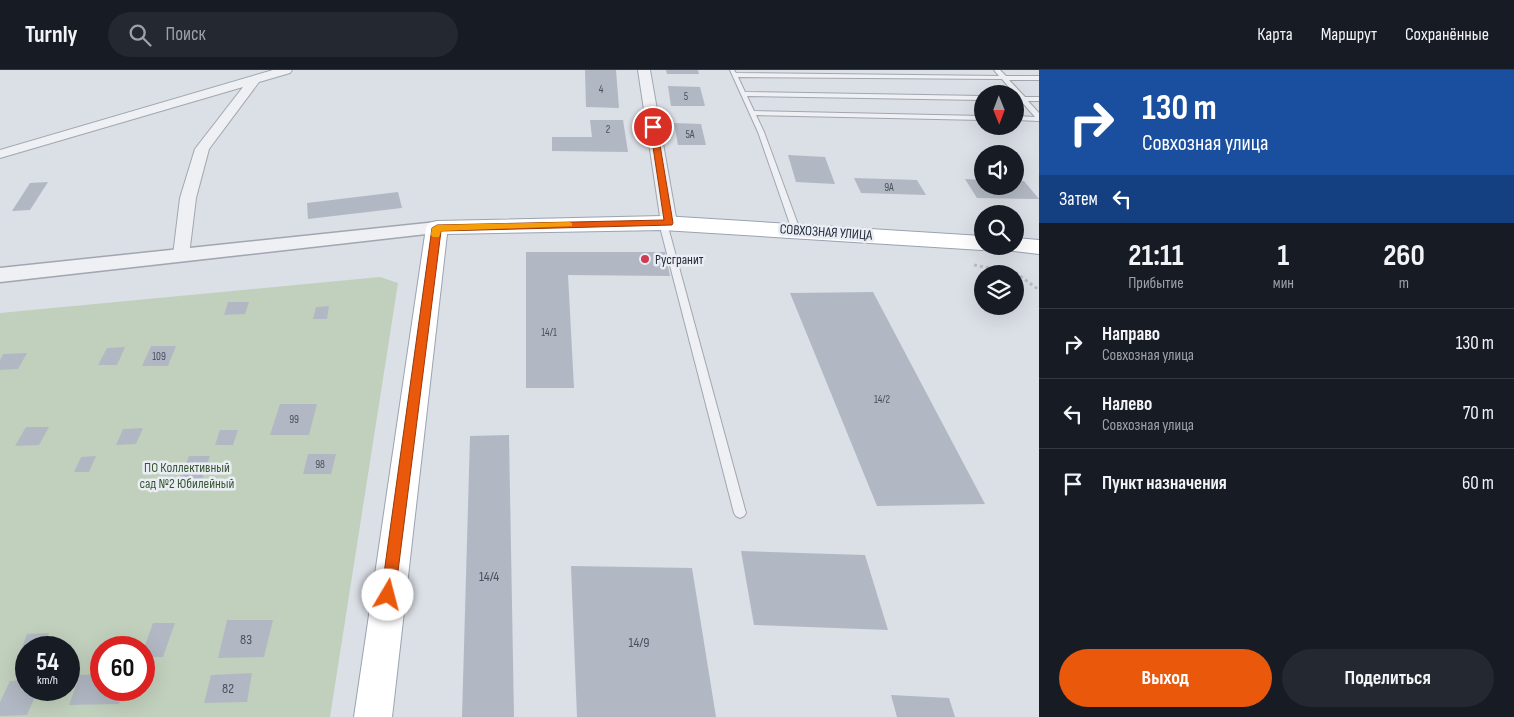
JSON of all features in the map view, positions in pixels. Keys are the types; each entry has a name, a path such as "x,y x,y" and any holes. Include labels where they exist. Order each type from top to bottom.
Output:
{"main road":[{"name":"СОВХОЗНАЯ УЛИЦА","path":"437,228 666,223 974,242"},
{"path":"373,717 437,228"},
{"path":"1024,246 1039,247"}],"street":[{"path":"0,154 286,70"},
{"path":"644,70 666,223"},
{"path":"181,255 188,198 202,149 255,79"},
{"path":"0,275 437,228"}],"lane":[{"path":"997,70 1009,85"},
{"path":"796,230 753,113 733,72 1039,78"},
{"path":"743,94 974,98"},
{"path":"1024,99 1039,99"},
{"path":"1024,104 1039,118"},
{"path":"753,113 974,118"},
{"path":"1024,118 1039,118"},
{"path":"666,223 740,513"}],"path":[{"path":"969,264 1016,273 1039,290"}],"green space":[{"name":"ПО Коллективный сад №2 Юбилейный","path":"380,277 398,283 330,717 0,717 0,313"}],"building":[{"path":"585,70 616,70 619,108 586,107"},
{"path":"666,70 698,70 699,74 667,74"},
{"path":"668,86 700,87 705,106 671,106"},
{"path":"590,120 623,120 628,152 552,151 552,137 592,137"},
{"path":"674,123 701,124 706,145 678,145"},
{"path":"788,155 825,157 835,184 796,182"},
{"path":"854,178 917,180 926,195 861,193"},
{"path":"965,179 974,180 974,193"},
{"path":"1024,181 1039,199 977,198 975,195 1024,195"},
{"path":"48,182 30,210 12,211 30,183"},
{"path":"398,192 402,208 308,219 307,203"},
{"path":"526,252 665,252 670,276 568,275 574,388 526,388"},
{"path":"873,292 985,504 877,506 790,293"},
{"path":"228,302 249,302 245,314 224,315"},
{"path":"329,306 327,319 313,319 316,307"},
{"path":"151,346 176,346 168,366 142,366"},
{"path":"125,347 117,365 98,365 107,348"},
{"path":"27,353 18,369 0,370 0,360 3,354"},
{"path":"280,404 317,404 309,435 270,435"},
{"path":"26,427 49,427 39,445 15,446"},
{"path":"143,428 136,444 116,445 123,429"},
{"path":"220,430 238,430 233,445 215,445"},
{"path":"509,435 514,717 462,717 470,436"},
{"path":"308,454 336,454 331,474 303,474"},
{"path":"96,456 89,472 74,472 81,457"},
{"path":"189,456 210,456 200,485 178,485"},
{"path":"741,551 865,555 888,630 754,625"},
{"path":"571,566 692,568 716,717 577,717"},
{"path":"227,620 273,620 264,657 218,658"},
{"path":"153,623 175,623 163,657 155,657 155,636 148,636"},
{"path":"49,633 48,636 26,636 27,634"},
{"path":"252,673 247,702 204,703 211,675"},
{"path":"80,675 90,675 90,701 120,701 119,704 69,705 70,701 80,701"},
{"path":"10,681 15,681 15,701 33,701 27,715 0,716 0,702"},
{"path":"891,695 949,698 955,717 897,717"}],"slow traffic":[{"path":"436,235 437,228 569,225"}],"place":[{"name":"Русгранит","path":"645,259"}],"route":[{"path":"388,595 437,228 669,223 653,127"}]}
